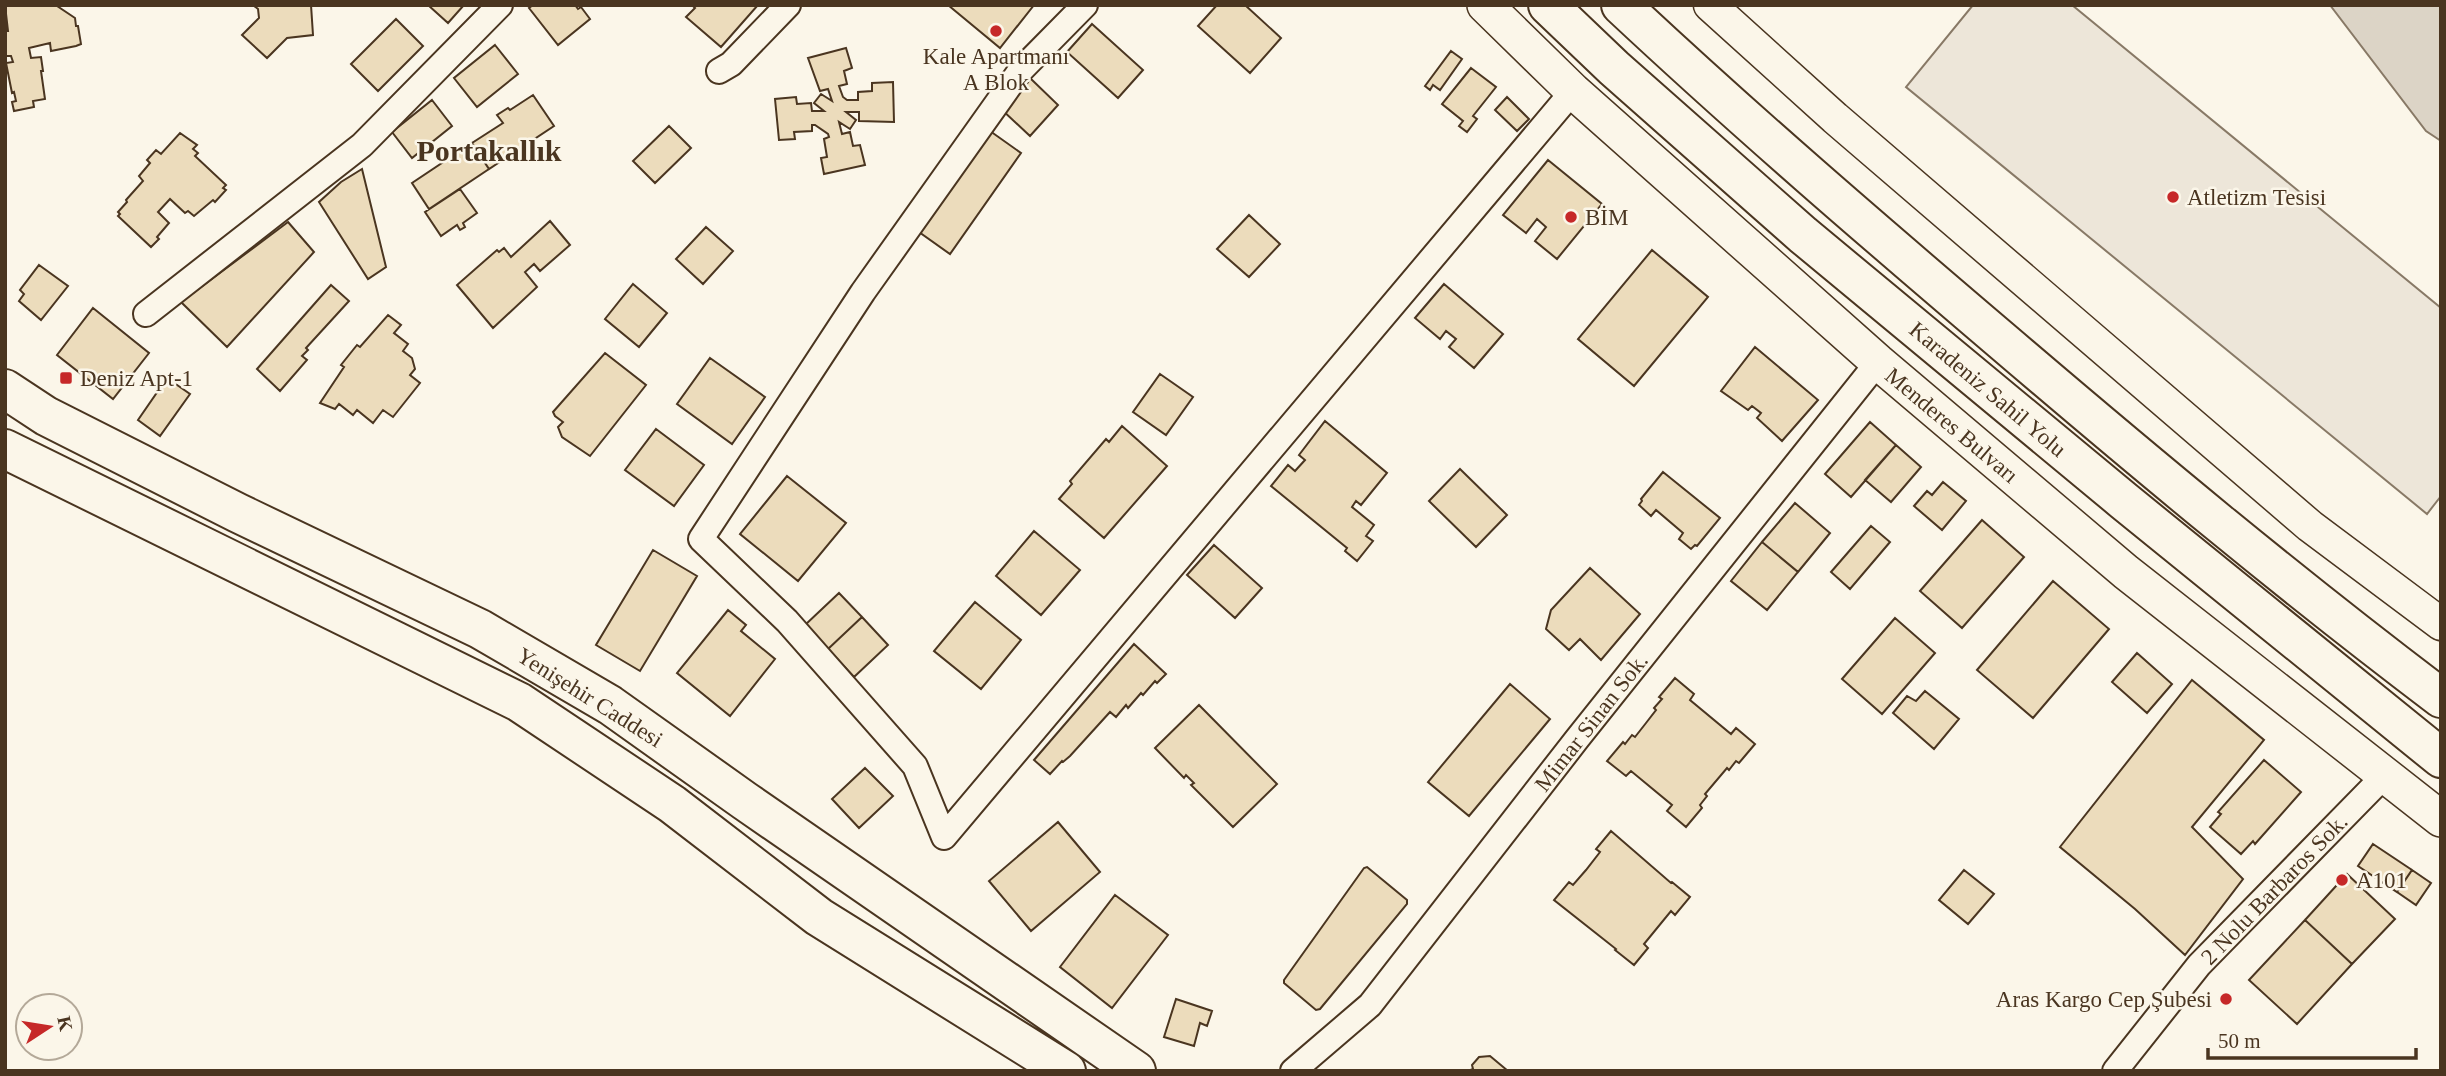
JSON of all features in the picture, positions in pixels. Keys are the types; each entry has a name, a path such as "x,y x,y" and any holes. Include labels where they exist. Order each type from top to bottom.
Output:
{"main road":[{"name":"Menderes Bulvarı","path":"1485,5 1573,91 1878,362 2126,572 2441,819"},
{"name":"Karadeniz Sahil Yolu","path":"1548,5 1614,68 1803,235 2124,501 2441,758"},
{"name":"Karadeniz Sahil Yolu","path":"1621,5 1723,101 2172,486 2441,698"},
{"name":"Yenişehir Caddesi","path":"5,389 46,416 226,507 480,629 610,705 745,802 1136,1071"},
{"name":"Yenişehir Caddesi","path":"5,449 519,702 672,804 819,918 1066,1071"}],"street":[{"path":"146,314 362,145 500,5"},
{"path":"719,71 731,64 788,5"},
{"path":"1085,5 1020,71 863,292 701,539 787,621 915,766 944,836 1573,91"},
{"path":"1710,5 1835,118 2310,526 2441,624"},
{"name":"Mimar Sinan Sok.","path":"1293,1071 1370,1005 1577,739 1878,362"},
{"name":"2 Nolu Barbaros Sok.","path":"2115,1071 2199,965 2385,775"}],"shaded area":[{"name":"Atletizm Tesisi","path":"1973,5 2072,5 2441,308 2441,496 2427,514 1906,87"},
{"path":"2330,5 2441,5 2441,141 2426,131"}],"building":[{"path":"5,5 57,6 75,18 81,44 51,51 50,43 29,48 31,58 41,57 45,99 33,101 34,107 14,111 12,102 16,101 6,63 13,62 11,56 5,56 5,31 8,31"},
{"path":"253,5 311,5 313,35 287,38 267,58 242,35 259,18 258,9"},
{"path":"428,5 464,5 448,23"},
{"path":"533,5 575,5 578,9 581,7 590,19 558,45 529,8"},
{"path":"692,5 758,5 721,47 686,17 695,8"},
{"name":"Kale Apartmanı A Blok","path":"948,5 1034,5 1000,48"},
{"path":"1217,5 1245,5 1281,38 1250,73 1198,26"},
{"path":"396,19 423,46 378,91 351,64"},
{"path":"1092,24 1143,70 1118,98 1067,52"},
{"path":"495,45 518,74 477,107 454,78"},
{"path":"846,48 852,68 844,71 847,84 839,86 843,97 847,100 858,100 858,92 872,91 872,83 893,82 894,122 859,121 859,112 846,112 856,120 850,129 839,122 842,134 850,132 853,146 860,145 865,165 824,174 821,158 827,157 824,139 829,137 828,134 812,125 812,131 794,132 795,139 779,140 775,99 796,97 797,104 811,103 812,111 824,111 814,103 821,94 832,101 828,89 820,91 808,58"},
{"path":"1451,51 1462,59 1440,90 1433,85 1430,90 1425,86"},
{"path":"1471,68 1496,87 1473,116 1477,119 1467,132 1459,126 1463,121 1442,104"},
{"path":"1029,77 1058,105 1030,136 1000,108"},
{"path":"533,95 554,126 489,169 472,143 503,123 497,115"},
{"path":"1507,97 1529,119 1517,131 1495,110"},
{"path":"432,100 452,126 412,158 392,132"},
{"path":"669,126 691,148 655,183 633,161"},
{"path":"990,131 1021,153 950,254 919,232"},
{"path":"180,133 197,145 193,149 198,153 195,156 226,185 223,188 226,190 215,202 213,200 194,216 188,211 185,213 170,199 158,212 169,223 151,247 118,216 118,212 143,181 139,176 150,163 147,160 156,150 161,154"},
{"path":"472,143 489,169 429,209 412,183"},
{"path":"1548,160 1602,204 1557,259 1535,241 1546,227 1537,219 1526,233 1503,215"},
{"path":"362,169 386,267 368,279 319,202 341,182"},
{"path":"460,189 477,213 463,223 465,227 460,230 457,225 441,236 425,212"},
{"path":"1249,215 1280,244 1249,277 1217,249"},
{"path":"550,221 570,245 540,271 534,264 525,272 537,287 493,328 457,285 497,250 499,252 504,248 511,257"},
{"path":"288,222 314,252 227,347 181,302"},
{"path":"706,227 733,251 703,284 676,259"},
{"path":"1652,250 1708,297 1634,386 1578,339"},
{"path":"39,265 68,286 41,320 19,301 24,294 20,290"},
{"path":"633,284 667,313 639,347 605,319"},
{"path":"1444,284 1503,334 1474,368 1449,347 1456,339 1446,331 1440,339 1415,318"},
{"path":"331,285 349,301 306,348 308,350 302,356 307,360 280,391 257,369"},
{"path":"93,308 149,353 113,399 57,355"},
{"path":"388,315 401,325 394,333 408,344 403,351 412,358 415,369 410,375 420,383 393,417 383,410 373,423 357,410 353,415 339,404 335,409 320,403 344,367 341,365"},
{"path":"1755,347 1818,400 1782,441 1757,418 1761,413 1752,406 1748,410 1721,391"},
{"path":"605,353 646,385 590,456 562,437 558,427 563,422 553,412"},
{"path":"710,358 765,397 732,444 677,404"},
{"path":"1160,374 1193,397 1166,435 1133,412"},
{"path":"167,378 190,394 160,436 138,420"},
{"path":"1325,421 1387,473 1361,505 1356,501 1352,507 1374,525 1366,536 1373,541 1357,561 1345,551 1347,548 1271,486 1288,465 1295,471 1305,460 1299,455"},
{"path":"1870,422 1896,445 1851,497 1825,474"},
{"path":"1122,426 1167,466 1104,538 1059,499 1072,484 1070,481 1106,439 1109,442"},
{"path":"656,429 704,465 674,506 625,470"},
{"path":"1896,445 1921,467 1891,502 1865,480"},
{"path":"1460,469 1507,515 1476,547 1429,501"},
{"path":"1663,472 1720,518 1697,546 1691,549 1679,539 1683,533 1656,510 1651,516 1639,505"},
{"path":"787,476 846,523 798,581 740,534"},
{"path":"1943,482 1966,501 1942,530 1914,506 1927,491 1932,495"},
{"path":"1795,503 1830,533 1798,572 1762,542"},
{"path":"1982,520 2024,557 1962,628 1920,591"},
{"path":"1871,526 1890,542 1850,589 1831,572"},
{"path":"1034,531 1080,570 1041,615 996,576"},
{"path":"1762,542 1798,572 1767,610 1731,581"},
{"path":"1214,545 1262,588 1235,618 1187,575"},
{"path":"653,550 697,576 640,671 596,645"},
{"path":"1590,568 1640,614 1601,660 1580,639 1569,650 1546,629 1551,610"},
{"path":"2053,581 2109,629 2033,718 1977,670"},
{"path":"839,593 862,617 828,649 805,625"},
{"path":"975,602 1021,640 981,689 934,651"},
{"path":"728,610 746,625 741,631 775,659 730,716 677,673"},
{"path":"862,617 888,645 854,677 828,649"},
{"path":"1895,618 1935,653 1882,714 1842,679"},
{"path":"1134,644 1166,674 1157,683 1155,681 1143,695 1141,693 1128,708 1126,705 1116,717 1110,712 1050,774 1034,760"},
{"path":"2137,653 2172,684 2147,713 2112,682"},
{"path":"1675,678 1694,694 1690,700 1731,734 1736,728 1755,744 1739,763 1736,761 1729,770 1727,768 1705,794 1707,796 1700,805 1702,808 1686,827 1667,811 1672,805 1631,771 1626,776 1607,761 1623,742 1625,744 1632,735 1635,737 1656,710 1654,708 1662,699 1659,697"},
{"path":"2192,680 2264,740 2192,827 2243,879 2185,955 2135,909 2060,847"},
{"path":"1510,684 1550,719 1469,816 1428,782"},
{"path":"1925,691 1959,719 1934,749 1893,713 1907,696 1916,701"},
{"path":"1199,705 1277,784 1233,827 1191,785 1194,783 1186,775 1184,778 1155,748"},
{"path":"2264,760 2301,792 2255,844 2253,841 2241,854 2210,827 2221,814 2218,812"},
{"path":"865,768 893,796 859,828 832,799"},
{"path":"1058,822 1100,872 1031,931 989,881"},
{"path":"1611,831 1690,897 1675,915 1671,911 1644,944 1648,948 1634,965 1554,900 1569,882 1573,885 1586,870 1600,852 1596,849"},
{"path":"2373,844 2412,870 2397,892 2358,866"},
{"path":"1367,867 1407,900 1407,904 1320,1009 1316,1010 1284,983 1284,980"},
{"path":"1964,870 1994,894 1968,924 1939,900"},
{"path":"2412,870 2431,883 2416,905 2397,892"},
{"path":"2347,874 2395,919 2352,964 2305,920"},
{"path":"1115,895 1168,935 1112,1008 1060,967"},
{"path":"2305,920 2352,964 2297,1024 2249,980"},
{"path":"1176,999 1212,1011 1207,1026 1200,1023 1194,1046 1164,1037"},
{"path":"1490,1056 1508,1071 1468,1071 1473,1069 1472,1065 1479,1057"}],"place":[{"name":"Kale Apartmanı A Blok","path":"996,31"},
{"name":"Atletizm Tesisi","path":"2173,197"},
{"name":"BİM","path":"1571,217"},
{"name":"Deniz Apt-1","path":"66,378"},
{"name":"A101","path":"2342,880"},
{"name":"Aras Kargo Cep Şubesi","path":"2226,999"}],"district":[{"name":"Portakallık","path":"489,151"}]}
